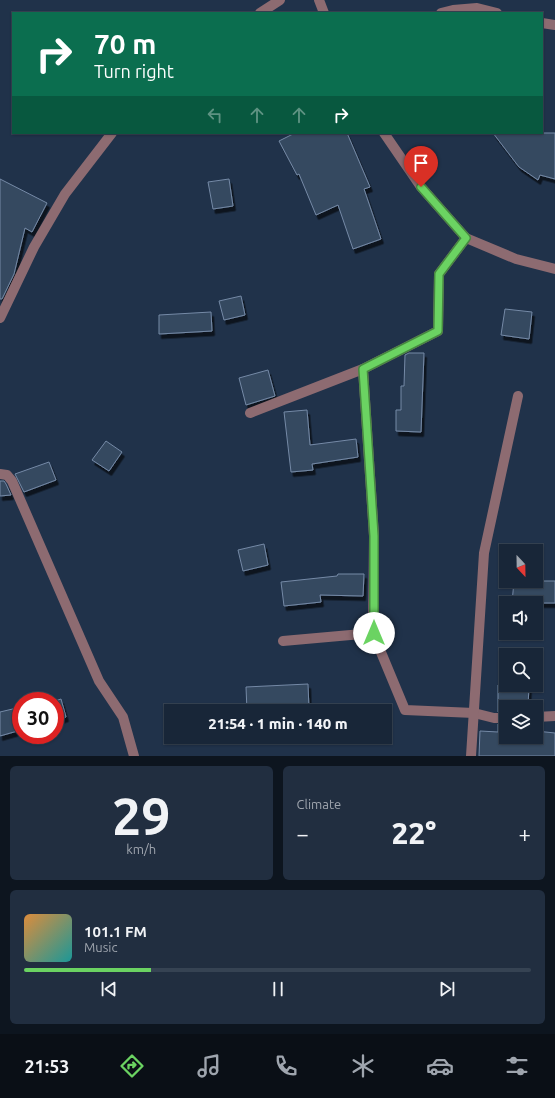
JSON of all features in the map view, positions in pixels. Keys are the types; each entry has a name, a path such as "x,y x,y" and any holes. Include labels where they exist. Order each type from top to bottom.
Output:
{"street":[{"path":"262,12 280,0"},
{"path":"319,0 324,12"},
{"path":"445,12 477,8 494,12"},
{"path":"543,24 555,25"},
{"path":"0,318 34,247 65,194 111,134"},
{"path":"385,134 421,187 466,238 516,259 555,269"},
{"path":"250,413 363,369 438,331 439,274 466,238"},
{"path":"363,369 374,536 374,633 405,710 474,713 499,718"},
{"path":"471,756 484,553 518,396"},
{"path":"0,474 7,475 12,481 99,681 123,717 134,756"},
{"path":"283,641 374,633"},
{"path":"543,717 555,716"}],"building":[{"path":"555,133 555,179 540,175 538,180 519,167 494,134"},
{"path":"293,134 347,134 370,187 364,189 381,239 353,249 338,205 316,215 299,174 297,175 279,141"},
{"path":"0,179 47,203 32,232 25,228 14,274 2,299 0,299"},
{"path":"229,179 233,206 213,209 208,182"},
{"path":"241,296 245,315 224,320 219,301"},
{"path":"505,309 532,312 529,339 501,335"},
{"path":"211,312 212,331 159,334 159,315"},
{"path":"409,353 424,353 421,432 396,431 396,410 401,410 401,386 404,386 405,355"},
{"path":"268,370 275,396 246,405 239,378"},
{"path":"307,410 310,445 356,439 358,457 312,464 313,470 291,472 284,412"},
{"path":"106,441 122,452 109,471 92,460"},
{"path":"49,462 56,480 24,492 15,474"},
{"path":"0,481 4,481 11,495 0,496"},
{"path":"264,544 268,565 243,571 238,550"},
{"path":"338,574 364,574 363,596 320,595 321,602 284,606 281,582 337,576"},
{"path":"543,581 555,581 555,603 543,603 543,596 513,596 513,588 543,588"},
{"path":"308,684 309,704 247,704 246,687"},
{"path":"498,685 499,692 529,692 528,700 499,700 498,712"},
{"path":"12,709 12,733 0,736 0,712"},
{"path":"499,724 499,744 543,744 543,732 555,733 555,756 479,756 480,731 498,732"}],"route":[{"path":"374,633 374,536 363,369 438,331 439,274 466,238 421,187"}]}
